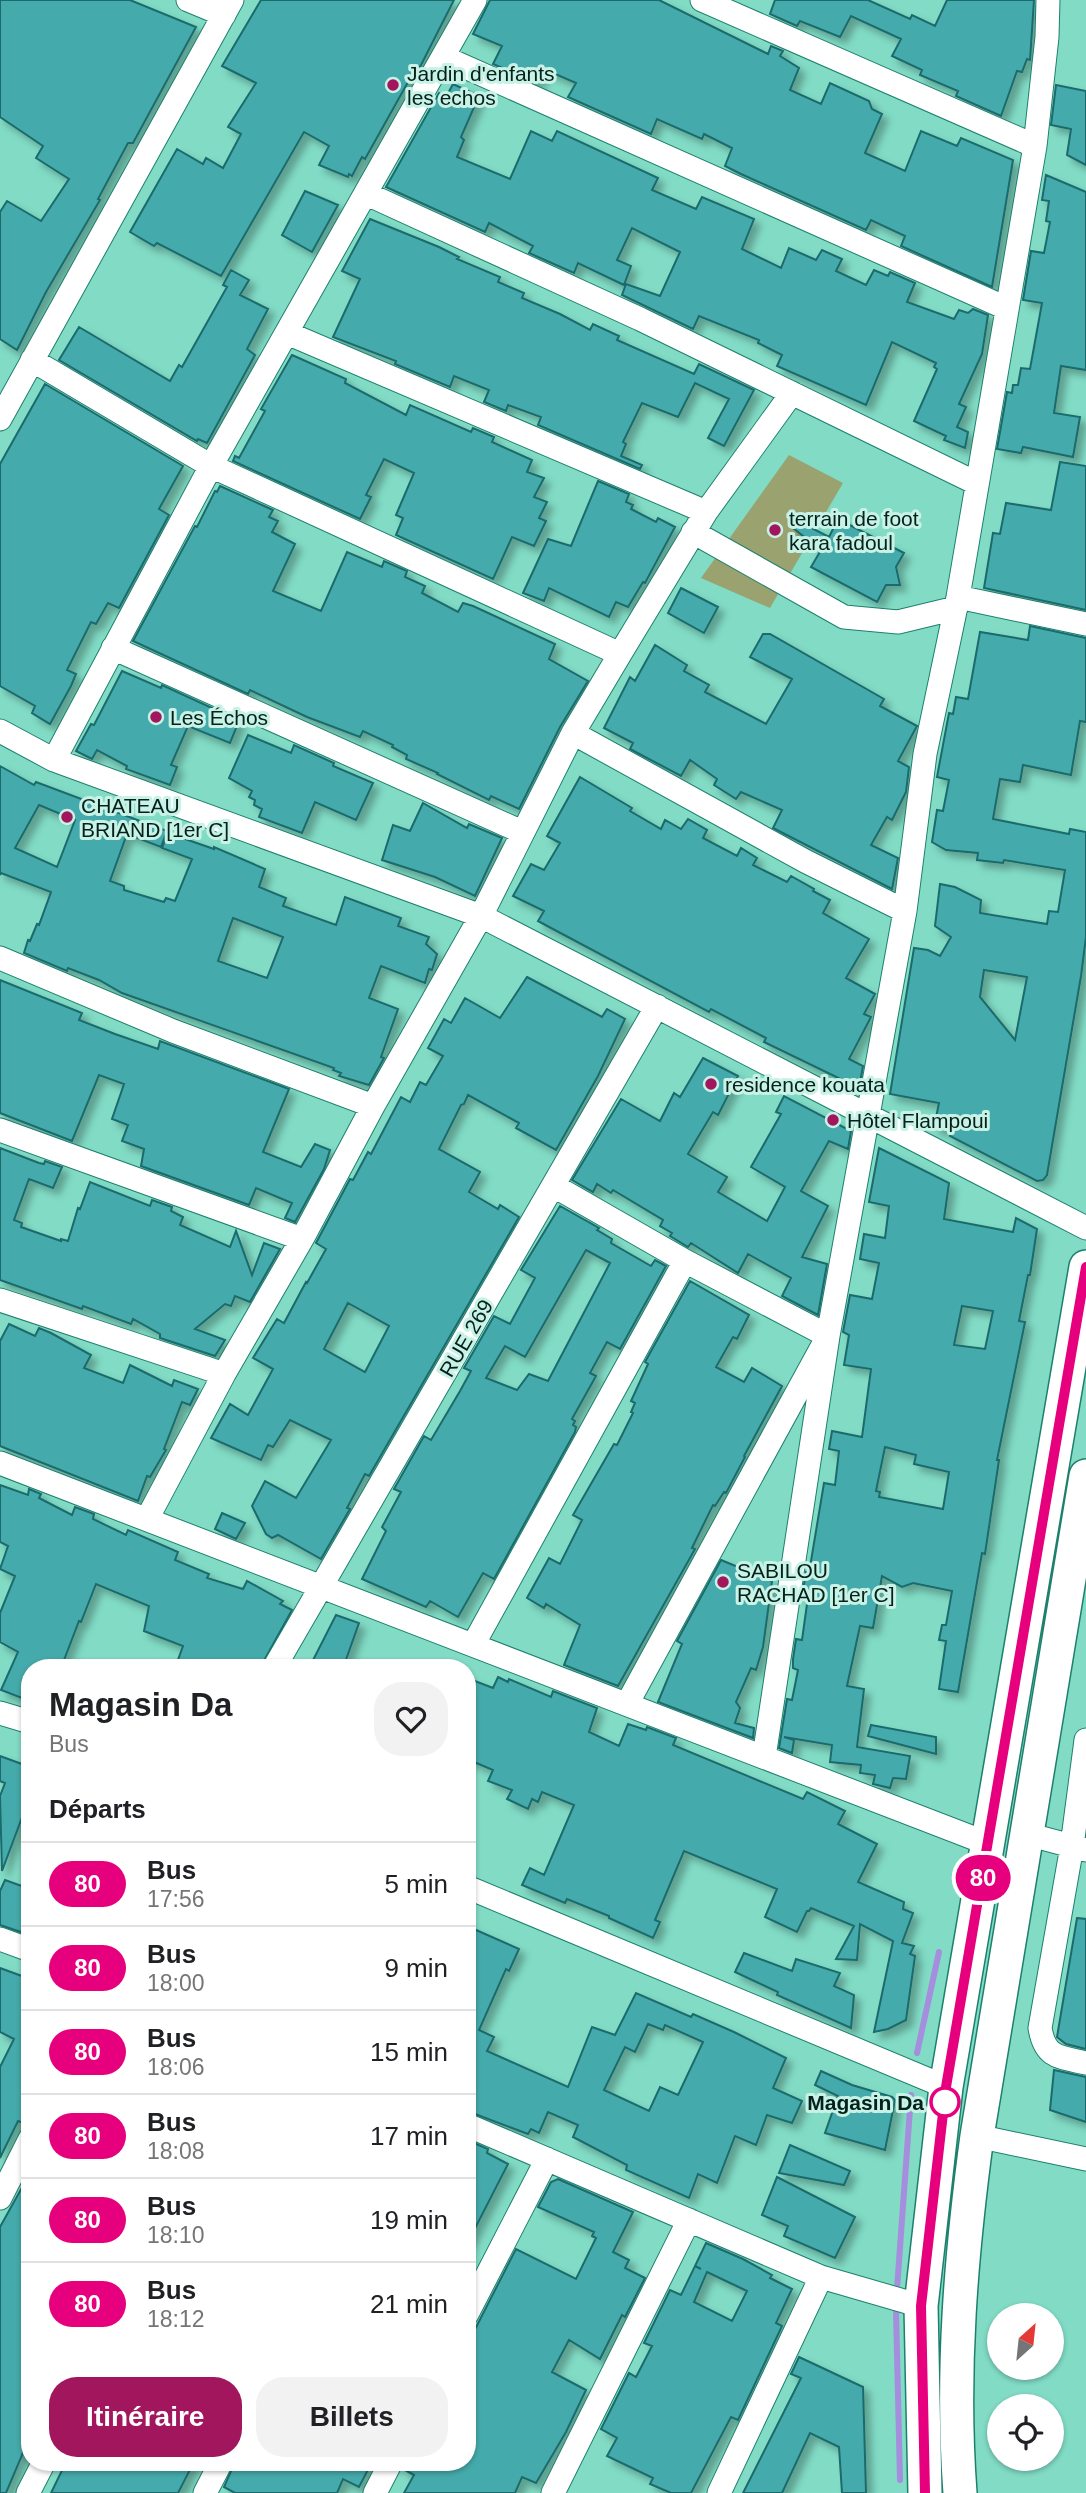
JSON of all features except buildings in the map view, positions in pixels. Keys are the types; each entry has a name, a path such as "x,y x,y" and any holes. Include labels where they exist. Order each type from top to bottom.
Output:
{"highway":[{"path":"925,2493 921,2306 946,2087 1086,1267"},
{"path":"960,2493 956,2350 968,2202 1086,1476"}],"street":[{"path":"0,419 228,8 188,0"},
{"path":"54,760 211,466 475,0"},
{"path":"702,0 1035,146"},
{"path":"764,1757 828,1336 905,911 925,754 957,603 1035,146 1047,37 1048,0"},
{"path":"443,57 1006,308"},
{"path":"367,194 640,319 976,483"},
{"path":"287,333 706,512"},
{"path":"32,360 211,466 620,654"},
{"path":"147,1519 224,1374 481,916 573,733 706,512 792,393"},
{"path":"694,531 844,617 898,622 957,603 1086,624"},
{"path":"113,648 522,832"},
{"path":"0,731 54,760 481,916 1086,1228"},
{"path":"573,733 806,861 905,911"},
{"path":"0,958 173,1031 373,1106"},
{"name":"RUE 269","path":"279,1659 657,1006"},
{"path":"0,1130 302,1239"},
{"path":"554,1186 685,1261 828,1336"},
{"path":"473,1645 685,1261"},
{"path":"0,1300 224,1374"},
{"path":"626,1704 828,1336"},
{"path":"0,1463 989,1844"},
{"path":"0,1713 21,1719"},
{"path":"1086,1740 1079,1848 1040,2028 1042,2043 1047,2051 1086,2063"},
{"path":"1027,1834 1079,1848"},
{"path":"476,1891 946,2087"},
{"path":"0,1939 21,1947"},
{"path":"476,2129 821,2277 921,2306"},
{"path":"977,2136 1086,2159"},
{"path":"0,2198 21,2157"},
{"path":"476,2297 547,2159"},
{"path":"554,2493 689,2220"},
{"path":"719,2493 821,2277"},
{"path":"28,2493 39,2471"},
{"path":"205,2493 216,2471"},
{"path":"375,2493 386,2471"}],"green space":[{"name":"terrain de foot kara fadoul","path":"789,455 843,483 770,608 701,578"}],"waterway":[{"path":"917,2053 939,1952"},
{"path":"897,2289 911,2095"},
{"path":"896,2311 900,2480"}],"bus line":[{"name":"80","path":"925,2493 921,2306 946,2087 1086,1267"}],"place":[{"name":"Jardin d'enfants les echos","path":"393,85"},
{"name":"terrain de foot kara fadoul","path":"775,530"},
{"name":"Les Échos","path":"156,717"},
{"name":"CHATEAU BRIAND [1er C]","path":"67,817"},
{"name":"residence kouata","path":"711,1084"},
{"name":"Hôtel Flampoui","path":"833,1120"},
{"name":"SABILOU RACHAD [1er C]","path":"723,1582"},
{"name":"Magasin Da","path":"945,2102"}]}
